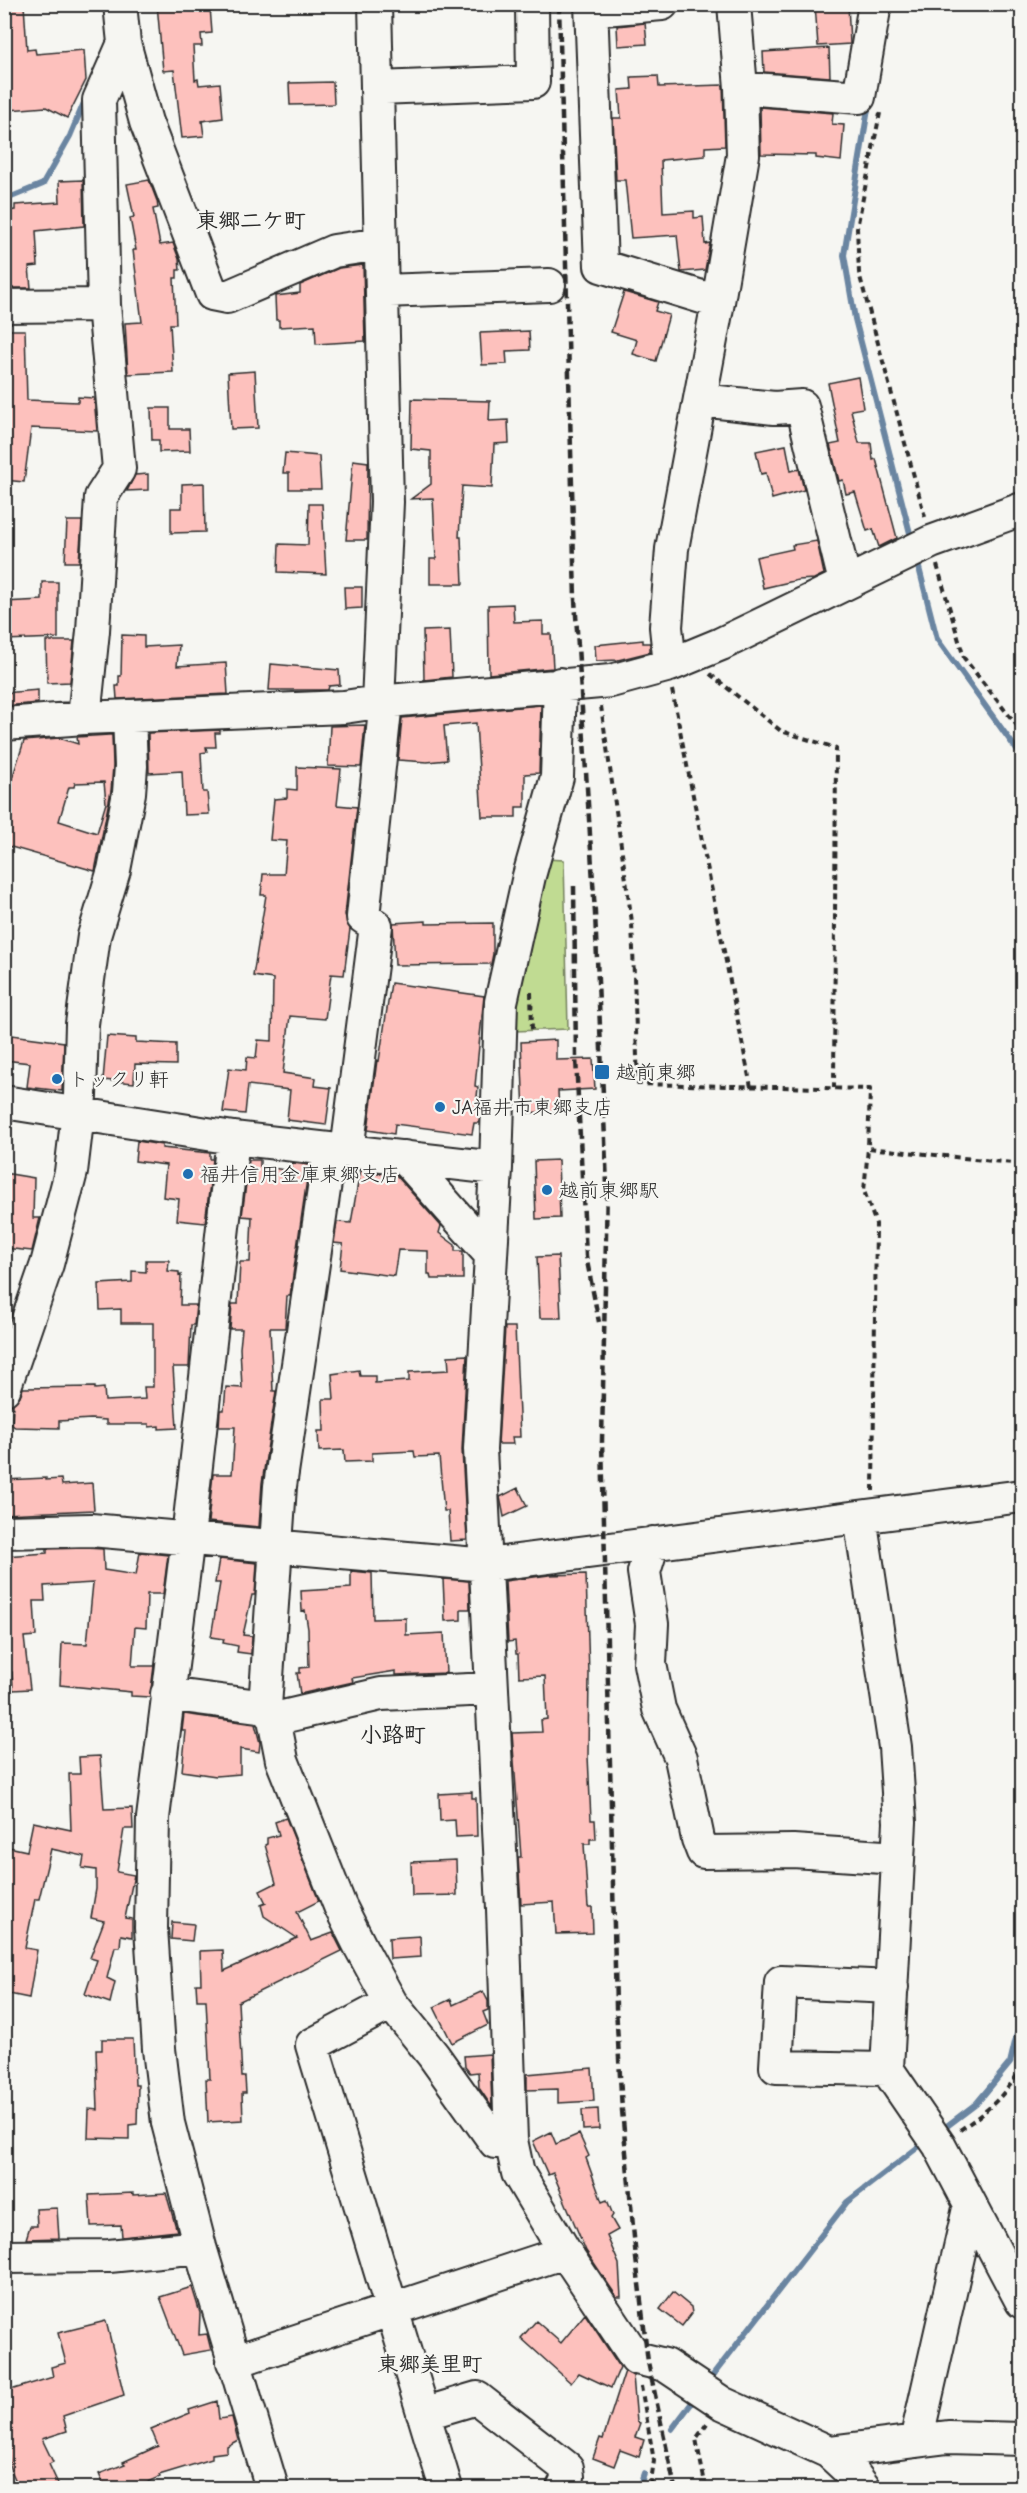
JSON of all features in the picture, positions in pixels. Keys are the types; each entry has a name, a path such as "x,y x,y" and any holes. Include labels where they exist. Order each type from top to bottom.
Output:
{"street":[{"path":"120,4 124,43 146,122 212,294 226,297 334,251 380,244"},
{"path":"375,4 387,502 382,701 363,917 376,926 280,1486 269,1713 282,1760 340,1906 391,2003 433,2055 495,2142 511,2140"},
{"path":"378,88 533,82 532,4"},
{"path":"662,4 592,7 601,266 718,302"},
{"path":"679,661 666,627 672,549 743,155 741,88 734,4"},
{"path":"741,88 859,97 875,4"},
{"path":"84,718 93,631 101,497 119,469 104,305 99,100 124,43"},
{"path":"101,137 146,122"},
{"path":"382,291 549,285"},
{"path":"4,306 104,305"},
{"path":"700,400 774,408 802,406 845,582"},
{"path":"4,724 84,718 344,707 382,701 611,681 679,661 721,644 931,542 1023,509"},
{"path":"560,684 557,777 526,886 501,1002 496,1168 480,1449 503,1909 511,2140 518,2173 565,2252 636,2358 665,2365 709,2394 829,2452 855,2476 864,2488"},
{"path":"4,1389 47,1264 71,1172 78,1112 82,1024 93,936 114,870 129,793 131,766 129,716"},
{"path":"4,1102 233,1138 496,1168"},
{"path":"233,1138 188,1537 153,1818 152,1939 159,2049 168,2123 200,2247 272,2488"},
{"path":"404,1156 491,1255"},
{"path":"4,1532 91,1530 487,1565 1023,1496"},
{"path":"866,1517 895,1747 900,1822 887,2069 933,2137 1023,2302"},
{"path":"653,1544 644,1572 652,1624 650,1664 659,1709 681,1758 698,1839 703,1852 793,1851 898,1858"},
{"path":"167,1694 269,1713 381,1694 491,1689"},
{"path":"887,2069 776,2067 781,1982 892,1987"},
{"path":"391,2003 312,2045 446,2488"},
{"path":"916,2441 969,2204"},
{"path":"4,2257 108,2256 200,2247"},
{"path":"233,2362 565,2252"},
{"path":"423,2414 477,2398 567,2468 568,2477 563,2488"},
{"path":"829,2452 948,2437 1023,2439"}],"path":[{"path":"881,110 857,228 859,273 964,658 1023,732"},
{"path":"751,1087 672,698 679,661 782,731 836,748 834,1088"},
{"path":"597,682 632,922 638,1084 870,1089 864,1191 876,1224 866,1517"},
{"path":"868,1148 1023,1164"},
{"path":"933,2137 986,2112 1005,2094 1023,2068"},
{"path":"636,2358 654,2461 650,2488"},
{"path":"706,2488 696,2439 709,2394"}],"green space":[{"path":"545,859 564,860 568,1029 515,1031 520,967"}],"building":[{"path":"157,4 182,4 183,9 210,7 212,33 201,34 202,46 193,46 195,80 198,79 199,85 220,83 223,118 202,121 204,136 182,138 174,70 163,71"},
{"path":"815,4 848,4 850,44 818,46"},
{"path":"24,5 27,50 35,49 36,54 84,50 86,80 67,118 46,107 9,110 4,61 4,6"},
{"path":"645,23 647,44 618,46 617,26"},
{"path":"829,48 830,77 764,72 763,52"},
{"path":"658,76 659,87 723,85 725,146 705,147 705,156 661,160 663,213 694,211 694,218 703,217 705,244 710,243 705,270 681,272 677,235 631,238 625,180 616,180 613,118 621,118 619,90 632,89 631,77"},
{"path":"333,82 334,104 290,105 289,83"},
{"path":"760,107 833,113 832,124 844,125 841,161 816,158 816,155 761,154"},
{"path":"83,180 84,226 36,231 38,266 29,267 31,288 4,288 4,211 15,210 15,205 60,202 59,181"},
{"path":"149,180 157,201 158,208 153,209 160,245 173,243 179,259 180,270 177,270 177,278 174,278 176,324 170,324 173,372 128,374 125,323 142,322 133,250 136,250 130,218 134,217 127,184"},
{"path":"363,265 365,341 316,344 315,325 279,327 279,320 276,320 275,296 300,293 300,285 339,268"},
{"path":"624,292 658,302 655,311 669,315 656,361 633,354 637,340 611,332"},
{"path":"4,330 25,330 27,400 78,402 78,397 94,398 97,431 31,428 24,482 4,480"},
{"path":"529,331 530,350 506,351 507,364 482,365 480,333"},
{"path":"255,371 258,428 231,429 228,373"},
{"path":"858,377 863,408 851,410 859,443 871,443 873,460 876,459 897,538 879,547 873,529 867,531 855,492 846,494 843,480 839,481 830,445 840,443 828,383"},
{"path":"412,399 490,401 489,421 508,420 509,443 494,444 492,488 462,486 459,537 461,537 463,584 430,584 430,559 436,559 433,498 411,499 431,484 431,451 411,449"},
{"path":"151,408 170,408 170,429 189,429 190,451 159,452 159,440 152,440"},
{"path":"786,445 791,471 799,469 804,490 772,499 766,473 761,474 756,451"},
{"path":"285,453 319,456 321,489 289,489 289,473 283,473"},
{"path":"353,460 368,462 367,540 346,540"},
{"path":"148,474 148,490 127,491 135,475"},
{"path":"204,483 205,532 171,533 171,508 182,508 182,484"},
{"path":"309,504 322,504 326,574 278,572 279,544 308,545"},
{"path":"67,521 82,521 79,562 65,562"},
{"path":"817,541 824,574 814,579 763,588 756,557 793,549 792,545"},
{"path":"42,582 58,582 58,638 4,640 4,602 42,600"},
{"path":"344,587 362,587 362,608 345,609"},
{"path":"513,604 514,622 543,621 543,634 551,634 553,668 489,674 488,605"},
{"path":"450,630 452,677 424,680 423,631"},
{"path":"122,635 144,636 144,647 179,645 177,666 226,663 228,694 117,699 116,686 119,686 119,676 121,676"},
{"path":"643,640 643,643 650,643 650,652 618,660 596,661 595,645"},
{"path":"46,641 74,641 70,682 47,683"},
{"path":"271,664 339,670 340,685 329,686 328,690 269,690"},
{"path":"38,690 38,703 4,706 4,693"},
{"path":"541,705 539,773 525,774 525,807 516,807 516,817 482,817 476,723 444,726 447,760 427,762 398,760 402,718"},
{"path":"365,725 361,767 328,766 330,726"},
{"path":"220,730 220,733 215,733 216,747 206,747 207,752 201,753 203,792 207,792 209,814 184,815 182,771 149,773 148,733"},
{"path":"112,735 111,791 95,871 4,845 4,804 24,741 59,738 78,744 77,737","holes":["104,782 106,803 97,833 59,821 69,787 74,787 75,783"]},
{"path":"297,767 341,769 337,805 357,807 345,915 350,929 344,975 331,974 325,1019 290,1016 283,1073 316,1078 315,1086 331,1088 326,1125 287,1120 290,1090 248,1085 245,1114 223,1112 229,1068 246,1070 247,1057 256,1058 258,1040 272,1041 273,979 253,976 266,895 261,895 263,874 284,874 287,841 270,840 274,799 287,798 287,789 297,790"},
{"path":"426,921 426,924 493,923 491,964 395,965 393,923"},
{"path":"391,983 484,996 475,1086 478,1087 477,1097 480,1098 479,1123 474,1123 472,1134 395,1124 394,1134 368,1130 377,1060 379,1061"},
{"path":"4,1034 64,1042 62,1091 27,1087 30,1063 4,1060"},
{"path":"107,1036 136,1038 136,1042 176,1044 176,1065 135,1064 134,1083 103,1080"},
{"path":"556,1040 556,1060 593,1059 595,1089 558,1091 559,1111 524,1113 521,1042"},
{"path":"137,1141 162,1145 162,1148 210,1153 210,1159 213,1159 205,1223 177,1220 179,1199 163,1197 166,1165 135,1161"},
{"path":"249,1160 260,1160 260,1166 291,1171 292,1163 309,1165 290,1296 287,1296 285,1328 270,1328 273,1391 276,1391 262,1483 259,1527 208,1522 213,1474 232,1474 235,1427 219,1427 220,1410 224,1410 226,1387 242,1388 240,1348 242,1329 230,1329 232,1304 238,1304 240,1262 250,1262 252,1217 242,1216"},
{"name":"越前東郷駅","path":"558,1160 560,1218 536,1219 534,1161"},
{"path":"360,1171 396,1175 441,1226 439,1233 455,1245 455,1251 463,1251 463,1279 431,1279 428,1274 428,1251 398,1250 394,1276 340,1269 343,1244 334,1243 337,1222 351,1223"},
{"path":"4,1173 34,1178 33,1218 40,1218 32,1251 4,1248"},
{"path":"558,1256 561,1318 540,1318 537,1257"},
{"path":"146,1260 169,1260 168,1271 179,1272 179,1276 181,1275 180,1305 196,1305 194,1325 191,1325 189,1367 173,1367 177,1428 159,1429 159,1426 149,1427 149,1424 106,1424 106,1420 91,1419 59,1421 59,1428 15,1427 12,1425 13,1404 21,1395 23,1388 95,1387 95,1389 104,1388 105,1401 145,1399 144,1387 153,1387 153,1323 121,1323 121,1309 100,1310 99,1284 132,1282 132,1271 146,1272"},
{"path":"505,1327 515,1327 520,1437 512,1437 513,1444 498,1444"},
{"path":"467,1355 462,1450 467,1540 450,1541 448,1511 444,1511 439,1456 415,1457 414,1451 372,1453 372,1461 345,1462 344,1450 319,1451 318,1431 324,1431 323,1399 334,1399 332,1374 359,1370 360,1376 375,1376 375,1383 409,1381 409,1372 449,1370 448,1356"},
{"path":"46,1478 46,1480 61,1479 62,1485 92,1483 94,1510 4,1514 4,1480"},
{"path":"518,1488 527,1506 504,1517 500,1497"},
{"path":"47,1549 103,1549 104,1570 136,1575 140,1552 168,1555 163,1594 147,1594 146,1628 135,1627 132,1666 154,1666 150,1697 131,1696 131,1692 60,1685 62,1643 87,1644 93,1583 44,1586 45,1601 34,1601 36,1636 24,1637 30,1689 13,1690 12,1672 4,1673 4,1556 47,1553"},
{"path":"219,1559 257,1563 255,1595 252,1595 243,1635 252,1636 251,1654 237,1652 238,1646 223,1643 224,1639 211,1637 220,1583 215,1583"},
{"path":"351,1571 372,1573 373,1619 406,1618 406,1635 444,1633 446,1673 396,1675 396,1671 352,1678 353,1682 300,1694 297,1673 300,1673 300,1668 309,1667 308,1629 305,1610 302,1611 301,1591 351,1588"},
{"path":"586,1574 589,1674 588,1756 591,1820 595,1820 596,1839 590,1839 590,1844 584,1844 588,1907 592,1907 593,1933 556,1934 554,1902 521,1904 518,1857 521,1857 512,1733 542,1732 541,1720 547,1719 545,1676 519,1677 515,1641 508,1642 505,1581 549,1575"},
{"path":"443,1579 469,1581 470,1609 461,1609 461,1620 445,1621"},
{"path":"184,1714 255,1724 260,1743 259,1752 240,1749 240,1774 216,1776 182,1771 186,1731 182,1731"},
{"path":"100,1756 104,1809 132,1808 133,1829 124,1829 117,1872 134,1875 125,1918 132,1919 132,1937 121,1935 120,1947 115,1947 107,1978 115,1982 110,2003 85,1994 97,1960 90,1958 104,1921 91,1918 96,1889 96,1870 82,1868 84,1856 51,1849 39,1899 35,1899 25,1948 37,1950 29,1998 4,1993 4,1846 27,1851 33,1822 71,1830 69,1774 80,1774 79,1757"},
{"path":"472,1792 472,1798 476,1798 477,1836 456,1837 455,1820 440,1821 439,1794"},
{"path":"286,1818 319,1901 297,1912 311,1941 333,1933 342,1951 238,2002 242,2077 245,2077 246,2093 242,2093 243,2120 208,2122 206,2079 210,2079 206,2000 197,2000 196,1984 201,1984 200,1951 223,1950 224,1971 297,1938 264,1916 261,1905 266,1903 260,1891 276,1883 265,1845 267,1838 279,1835 275,1822"},
{"path":"456,1860 457,1895 412,1896 411,1862"},
{"path":"172,1922 194,1924 192,1941 171,1939"},
{"path":"420,1936 421,1957 390,1959 389,1938"},
{"path":"483,1991 488,2001 488,2010 483,2012 488,2025 452,2043 434,2007 451,1999 453,2005"},
{"path":"102,2039 133,2039 135,2085 138,2085 137,2124 129,2125 129,2139 88,2138 89,2109 98,2110 96,2050 102,2050"},
{"path":"490,2054 492,2107 479,2088 478,2072 470,2073 465,2067 464,2056"},
{"path":"592,2068 594,2101 558,2103 558,2089 527,2090 527,2074"},
{"path":"598,2109 599,2129 583,2130 582,2110"},
{"path":"551,2132 556,2144 579,2134 589,2156 586,2158 602,2202 607,2200 613,2215 611,2218 618,2230 607,2236 619,2264 621,2297 617,2297 586,2251 553,2173 548,2175 533,2141"},
{"path":"133,2193 133,2195 166,2193 177,2231 122,2237 121,2225 91,2226 89,2195"},
{"path":"57,2208 59,2238 26,2239 30,2226 37,2226 36,2209"},
{"path":"192,2287 200,2313 199,2335 207,2334 211,2350 182,2355 160,2297"},
{"path":"673,2292 691,2307 692,2313 682,2326 660,2309"},
{"path":"585,2314 620,2367 611,2388 579,2373 571,2383 521,2338 536,2321 561,2343"},
{"path":"106,2321 124,2395 63,2416 67,2431 42,2439 53,2462 49,2464 60,2488 19,2488 10,2468 7,2446 4,2447 4,2392 53,2377 51,2367 66,2363 58,2333"},
{"path":"625,2371 633,2376 637,2422 640,2423 635,2437 644,2440 639,2457 620,2450 614,2466 593,2458 600,2438 603,2439"},
{"path":"217,2401 219,2419 232,2417 238,2440 227,2446 227,2452 212,2454 212,2459 159,2475 160,2477 135,2488 105,2488 99,2474 125,2464 123,2462 158,2446 151,2429 190,2413 189,2410"}],"waterway":[{"path":"4,200 43,184 70,136 86,98"},
{"path":"869,103 844,255 855,319 912,541"},
{"path":"917,560 937,639 1022,757"},
{"path":"939,2132 976,2104 1010,2063 1022,2013"},
{"path":"707,2383 847,2202 926,2141"},
{"path":"672,2429 697,2396"},
{"path":"639,2488 644,2473"}],"railway":[{"path":"559,4 575,599 595,913 607,1185 602,1441 616,2007 622,2110 648,2362 675,2488"},
{"path":"574,886 576,1058 586,1256 599,1322"}],"place":[{"name":"越前東郷","path":"602,1072"},
{"name":"トックリ軒","path":"57,1079"},
{"name":"JA福井市東郷支店","path":"440,1107"},
{"name":"福井信用金庫東郷支店","path":"188,1174"},
{"name":"越前東郷駅","path":"547,1190"}],"district":[{"name":"東郷二ケ町","path":"251,221"},
{"name":"小路町","path":"393,1735"},
{"name":"東郷美里町","path":"430,2364"}]}
